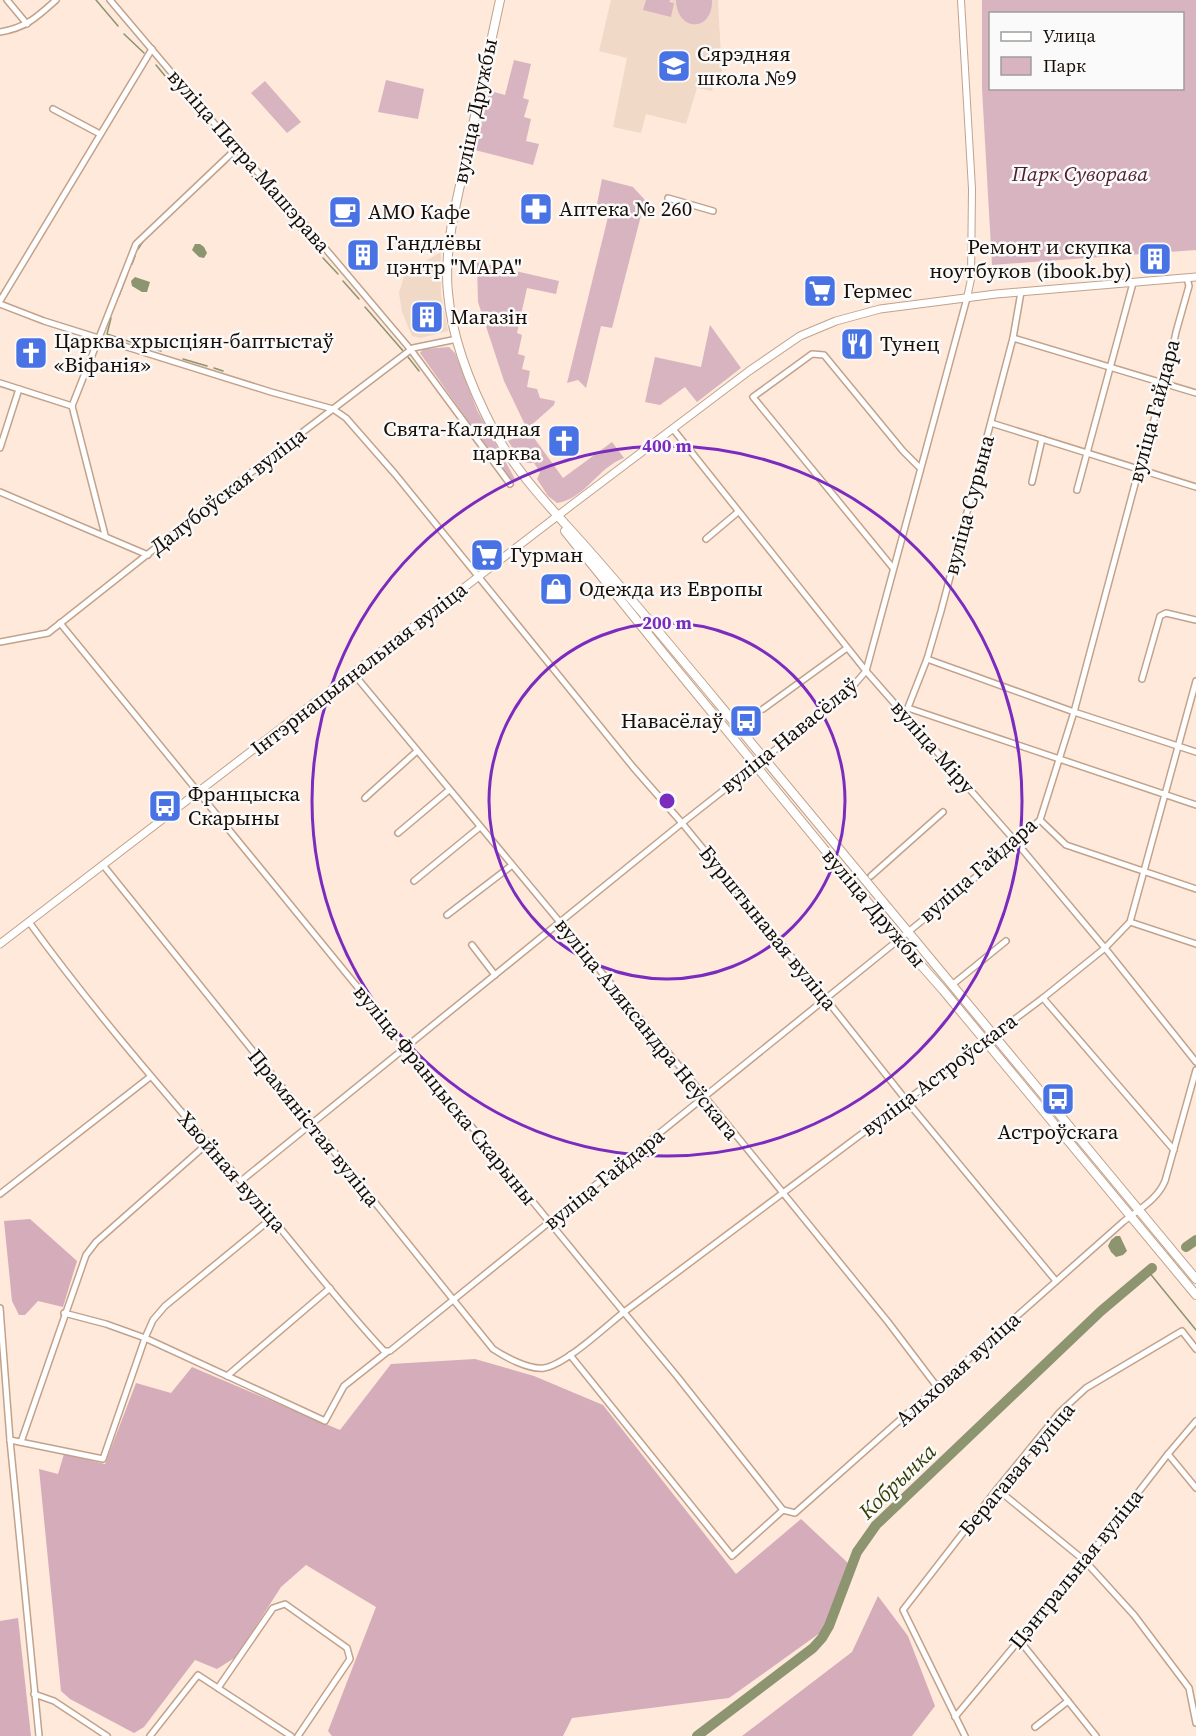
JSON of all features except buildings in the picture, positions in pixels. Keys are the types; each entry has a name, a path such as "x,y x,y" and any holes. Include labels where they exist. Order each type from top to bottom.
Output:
{"main road":[{"name":"вуліца Дружбы","path":"500,0 458,191 448,247 447,289 457,339 475,390 495,431 512,460 577,548 898,939 1196,1295"},
{"name":"Інтэрнацыянальная вуліца","path":"0,944 556,517 787,343 818,327 879,309 1021,292 1196,277"},
{"name":"вуліца Дружбы","path":"556,517 624,592 764,758 1196,1280"},
{"path":"716,718 733,732 754,757 764,758"},
{"path":"755,765 762,764 769,769 807,810"},
{"path":"858,888 899,931 908,931"},
{"path":"898,939 908,938 931,965 950,982"},
{"path":"943,990 963,1008 984,1034 994,1035"},
{"path":"985,1041 995,1042 1036,1087"},
{"path":"1087,1164 1110,1186 1129,1209 1138,1210"},
{"path":"1130,1217 1141,1218 1176,1256"}],"street":[{"path":"7,0 27,24"},
{"path":"0,32 17,30 56,0"},
{"name":"вуліца Пятра Машэрава","path":"111,0 236,149 291,208 411,350 510,484"},
{"path":"961,0 972,189 971,279 967,298"},
{"path":"152,49 0,303 44,321 333,409"},
{"path":"53,108 100,134"},
{"path":"105,535 72,406 136,244 236,149"},
{"path":"668,198 713,211"},
{"name":"вуліца Гайдара","path":"454,1300 826,999 1040,820 1074,712 1138,469 1165,384 1189,286 1187,278"},
{"path":"1077,490 1133,283"},
{"name":"вуліца Сурына","path":"905,715 927,659 1013,338 1021,292"},
{"name":"вуліца Навасёлаў","path":"241,1181 682,823 848,693 866,671 967,298"},
{"path":"1013,338 1196,393"},
{"name":"Далубоўская вуліца","path":"0,642 48,633 411,350 457,339"},
{"path":"893,568 753,397 812,354 824,355 903,451 921,468"},
{"path":"0,383 72,406"},
{"path":"0,448 19,389"},
{"name":"Бурштынавая вуліца","path":"333,409 346,418 359,432 1056,1281"},
{"path":"991,423 1196,487"},
{"name":"вуліца Міру","path":"672,429 866,671 1016,842 1196,1062"},
{"path":"1032,482 1042,439"},
{"path":"0,492 148,555"},
{"path":"706,539 738,512"},
{"path":"1142,679 1160,616 1166,613 1196,620"},
{"name":"вуліца Францыска Скарыны","path":"60,623 676,1375 783,1510"},
{"path":"763,709 847,648"},
{"path":"927,659 1074,712 1196,752"},
{"name":"вуліца Аляксандра Неўскага","path":"353,673 705,1097 888,1322 938,1388"},
{"name":"вуліца Астроўскага","path":"542,1369 558,1364 781,1193 1043,998 1105,948 1130,922 1196,681"},
{"path":"908,708 1196,805"},
{"path":"364,798 417,751"},
{"path":"398,833 449,790"},
{"path":"871,876 943,812"},
{"path":"1040,820 1066,845 1196,889"},
{"path":"414,881 480,827"},
{"name":"Прамяністая вуліца","path":"103,864 493,1349 509,1359 542,1369"},
{"path":"447,915 511,866"},
{"name":"Хвойная вуліца","path":"29,922 150,1077 241,1181 360,1326 387,1352"},
{"path":"1130,922 1196,944"},
{"path":"950,982 1006,941"},
{"path":"472,945 495,975"},
{"path":"1043,998 1174,1150"},
{"path":"1130,1217 1161,1191 1196,1070"},
{"path":"0,1194 150,1077"},
{"path":"21,1442 86,1255 96,1242 208,1143"},
{"name":"Альховая вуліца","path":"783,1510 795,1513 1130,1217"},
{"path":"10,1440 103,1459 153,1320 165,1306 272,1218"},
{"path":"226,1376 330,1288"},
{"path":"64,1313 106,1324 145,1338 325,1421 344,1386 454,1300"},
{"path":"0,1308 10,1440 39,1736"},
{"name":"Берагавая вуліца","path":"955,1717 903,1610 1059,1413 1086,1388 1182,1331 1196,1349"},
{"path":"570,1355 732,1556 783,1510"},
{"name":"Цэнтральная вуліца","path":"955,1717 1020,1641 1196,1421"},
{"path":"1168,1454 1196,1488"},
{"path":"997,1489 1085,1561 1134,1615 1189,1688 1196,1723"},
{"path":"218,1688 273,1608 285,1604 347,1648 350,1659 298,1736"},
{"path":"1020,1641 1096,1736"},
{"path":"150,1736 198,1675 291,1736"},
{"path":"34,1694 54,1701 107,1736"},
{"path":"1035,1727 1068,1701"},
{"path":"955,1717 965,1736"}],"shaded area":[{"name":"Сярэдняя школа №9","path":"611,0 718,0 722,74 715,74 712,91 697,88 686,124 646,114 641,133 613,127 627,58 599,51"},
{"path":"195,244 204,247 207,253 204,258 199,257 192,250"},
{"path":"441,252 441,295 448,331 421,338 412,336 402,312 399,293 405,273"},
{"path":"135,277 150,282 147,292 142,292 132,286 131,281"},
{"path":"30,1219 77,1261 63,1307 38,1301 25,1315 19,1315 12,1301 4,1221"},
{"path":"1116,1236 1120,1236 1127,1251 1116,1257 1108,1246"},
{"path":"475,1359 534,1376 603,1405 736,1574 801,1519 848,1563 824,1630 729,1698 572,1718 563,1736 332,1736 328,1731 376,1607 306,1565 281,1587 236,1657 217,1669 195,1660 144,1727 134,1733 70,1699 61,1691 39,1469 58,1474 64,1454 105,1464 136,1383 171,1393 192,1367 340,1430 391,1364"},
{"path":"878,1596 908,1636 935,1706 912,1736 742,1736 852,1652"},
{"path":"18,1618 31,1736 0,1736 0,1621"}],"green space":[{"path":"646,0 670,0 669,2 674,3 671,17 643,10"},
{"path":"676,0 712,0 711,11 701,23 688,23 678,11"},
{"name":"Парк Суворава","path":"982,0 1196,0 1196,250 992,265 982,89"},
{"path":"514,60 531,64 523,98 529,100 524,117 531,119 526,141 539,144 533,165 475,150 487,90 505,95"},
{"path":"386,80 424,89 418,119 378,112"},
{"path":"265,81 301,122 287,133 251,93"},
{"path":"602,179 633,187 645,200 612,328 601,326 586,388 578,380 567,383 608,217 595,214"},
{"path":"477,262 559,281 556,294 527,288 517,333 522,335 518,354 525,356 522,369 530,371 527,387 537,389 540,398 555,401 554,405 527,429 504,381 478,302"},
{"path":"710,325 741,368 697,402 685,387 660,405 645,402 655,357 701,367"},
{"path":"449,347 455,353 477,410 515,479 511,482 420,353 423,349"},
{"path":"529,431 563,478 612,442 624,458 606,468 576,496 557,503 548,496 537,479 540,472 534,463 526,463 517,455 508,441"}],"waterway":[{"path":"96,0 118,26"},
{"path":"124,34 144,53"},
{"path":"156,65 175,88"},
{"path":"180,93 186,100"},
{"path":"190,106 208,125"},
{"path":"215,133 229,149"},
{"path":"236,157 262,188"},
{"path":"216,172 226,163"},
{"path":"199,188 210,178"},
{"path":"269,195 275,202"},
{"path":"287,216 318,252"},
{"path":"138,249 144,240"},
{"path":"132,264 135,256"},
{"path":"323,258 338,274"},
{"path":"119,296 127,275"},
{"path":"343,281 359,299"},
{"path":"365,307 404,352"},
{"path":"111,318 107,334 140,345"},
{"path":"148,347 161,351"},
{"path":"408,357 419,371"},
{"path":"183,359 207,366"},
{"path":"214,368 223,371"},
{"name":"Кобрынка","path":"1186,1247 1196,1240"},
{"name":"Кобрынка","path":"697,1736 813,1648 829,1626 857,1552 876,1525 1101,1311 1152,1268"},
{"path":"1148,1271 1196,1330"}],"place":[{"name":"Сярэдняя школа №9","path":"674,66"},
{"name":"Аптека № 260","path":"536,209"},
{"name":"AMO Кaфе","path":"345,212"},
{"name":"Гандлёвы цэнтр \"МАРА\"","path":"363,255"},
{"name":"Ремонт и скупка ноутбуков (ibook.by)","path":"1155,259"},
{"name":"Гермес","path":"820,291"},
{"name":"Магазін","path":"427,317"},
{"name":"Тунец","path":"857,344"},
{"name":"Царква хрысціян-баптыстаў «Віфанія»","path":"31,353"},
{"name":"Свята-Калядная царква","path":"564,441"},
{"name":"Гурман","path":"487,555"},
{"name":"Одежда из Европы","path":"556,589"},
{"name":"Навасёлаў","path":"746,721"},
{"name":"Францыска Скарыны","path":"165,806"},
{"name":"Астроўскага","path":"1058,1099"}]}
